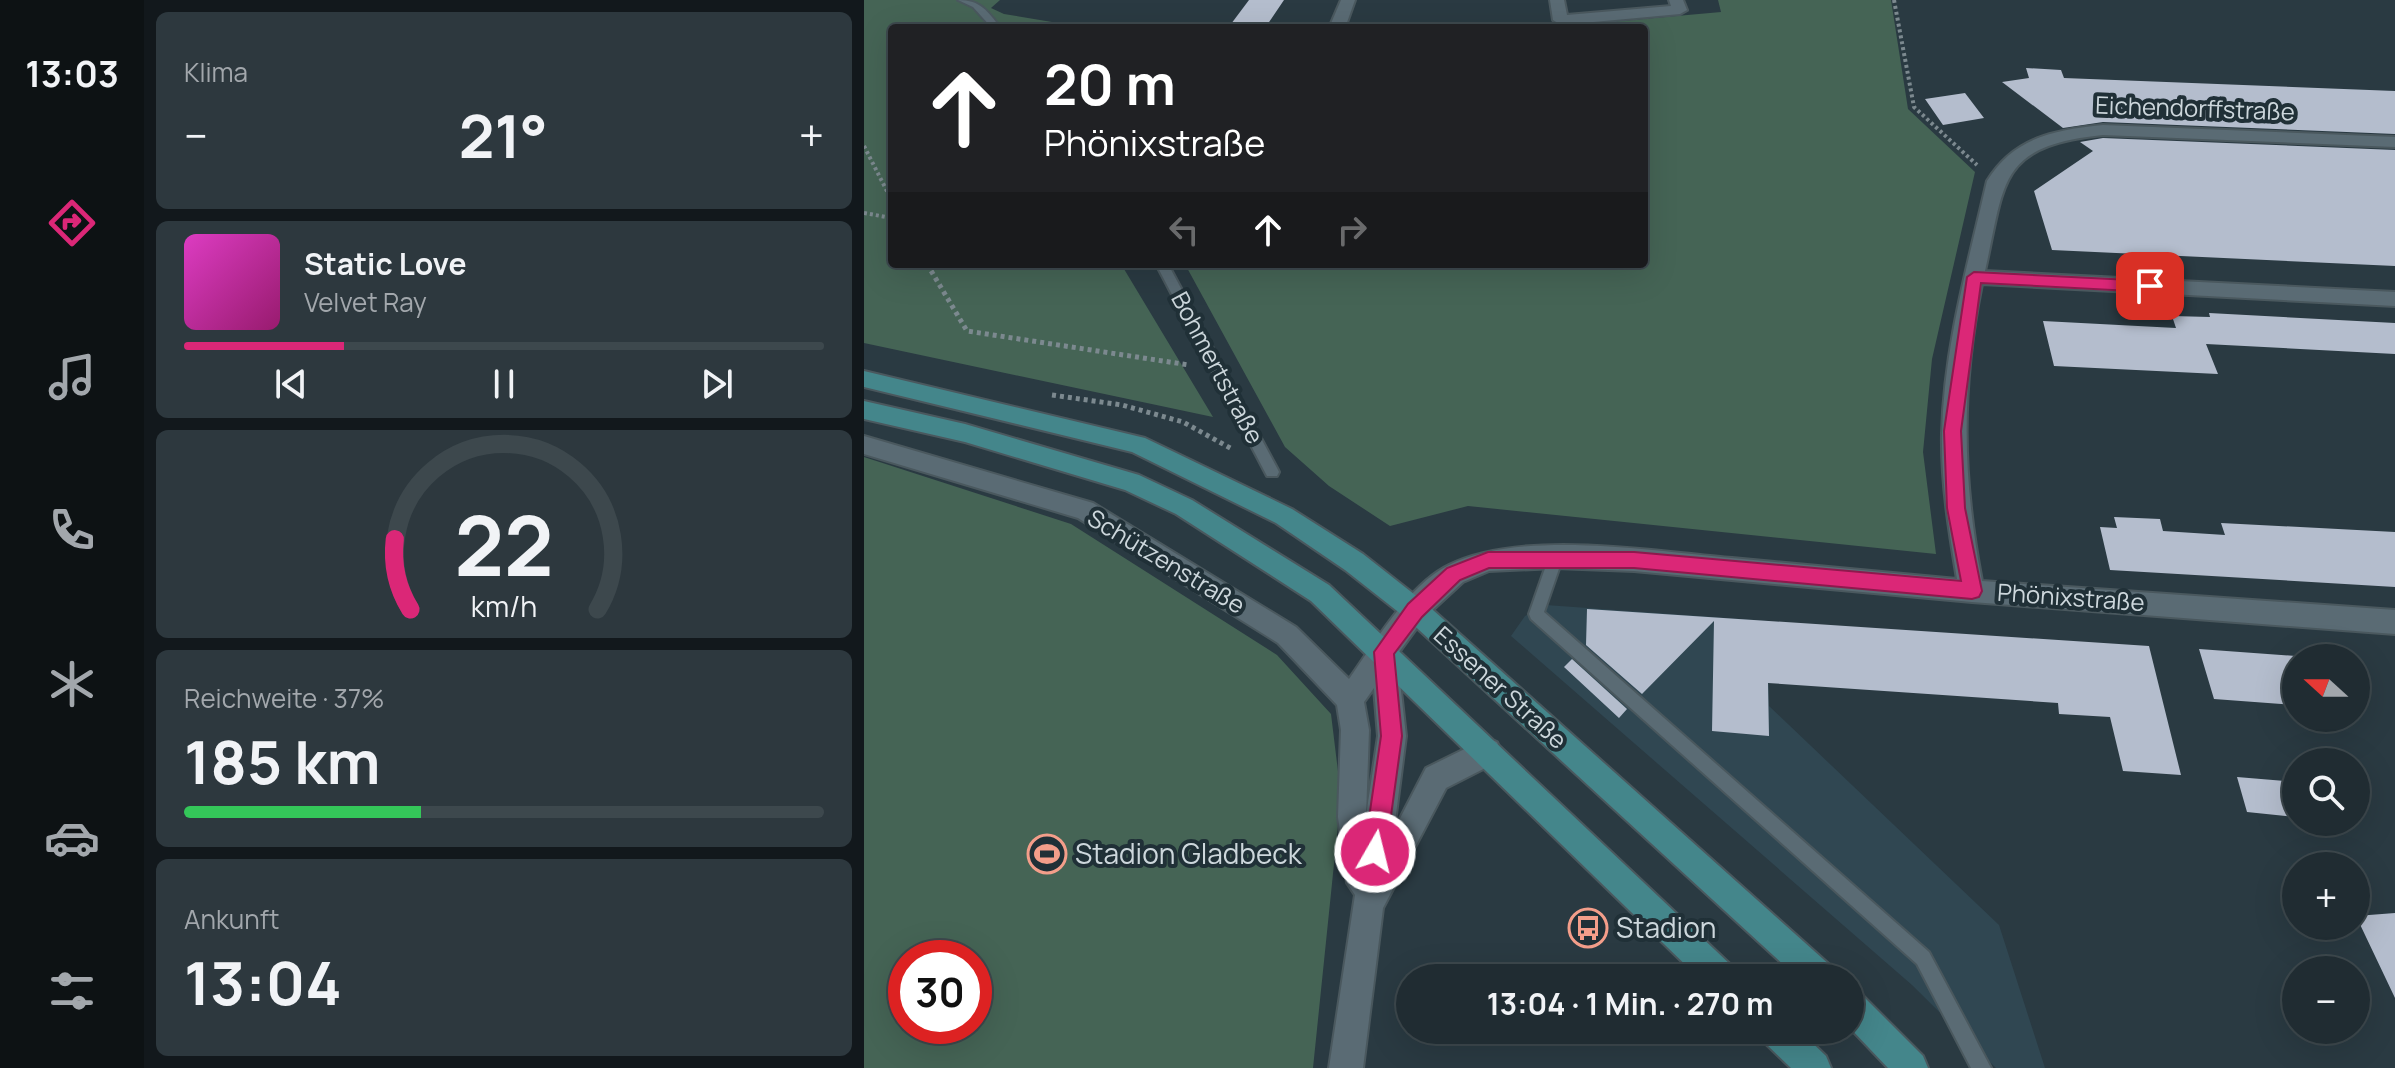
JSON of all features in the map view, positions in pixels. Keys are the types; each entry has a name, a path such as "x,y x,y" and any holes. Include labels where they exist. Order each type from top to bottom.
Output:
{"main road":[{"name":"Essener Straße","path":"864,379 1137,444 1284,516 1354,562 1415,610 1806,964"},
{"path":"864,410 965,433 1131,482 1184,507 1320,593 1707,964"},
{"path":"1864,1019 1911,1068"},
{"path":"1790,1044 1814,1068"}],"street":[{"path":"1339,24 1348,0"},
{"path":"1557,0 1561,20 1680,10 1676,0"},
{"name":"Eichendorffstraße","path":"1972,591 1956,508 1953,431 1974,277 1996,181 2013,157 2036,142 2064,133 2103,130 2395,142"},
{"path":"1974,277 2395,299"},
{"name":"Schützenstraße","path":"864,445 1085,510 1287,635 1350,699"},
{"name":"Phönixstraße","path":"1350,699 1415,610 1454,574 1488,560 1556,557 1634,560 1972,591 2395,622"},
{"path":"1346,1068 1392,736 1384,652"},
{"path":"1350,699 1355,730 1352,817 1366,913"},
{"path":"1366,913 1436,778 1487,752"}],"lane":[{"path":"962,0 976,5 993,24"},
{"name":"Bohmertstraße","path":"1164,268 1272,472"},
{"path":"1556,557 1536,614 1923,958 1981,1068"}],"path":[{"path":"1894,0 1914,107 1996,181"},
{"path":"864,146 888,193"},
{"path":"864,213 888,217"},
{"path":"929,268 967,331 1218,369"}],"shaded area":[{"path":"1546,605 1768,621 1769,706 1999,925 2045,1068 1996,1068 1912,985 1511,636 1525,616"}],"green space":[{"path":"864,0 1000,0 991,8 1004,14 1064,24 888,24 888,268 1123,268 1213,417 864,343"},
{"path":"1718,0 1891,0 1908,109 1975,172 1932,359 1923,452 1936,554 1468,506 1390,526 1329,486 1285,447 1187,268 1648,268 1648,24 1587,24 1721,12"},
{"name":"Stadion Gladbeck","path":"864,457 1071,524 1277,655 1331,714 1341,796 1313,1068 864,1068"}],"building":[{"path":"1249,0 1284,0 1268,24 1231,24"},
{"path":"2026,68 2061,70 2064,78 2395,91 2395,134 2103,122 2063,128 2002,82 2029,78"},
{"path":"1965,93 1984,118 1943,125 1925,99"},
{"path":"2103,138 2395,150 2395,266 2052,250 2034,191 2093,151 2080,142"},
{"path":"2209,313 2395,323 2395,354 2206,344 2218,374 2054,366 2043,321 2176,328 2172,316 2210,317"},
{"path":"2114,517 2160,519 2163,531 2225,535 2221,523 2395,532 2395,587 2110,570 2100,527 2117,528"},
{"path":"1587,609 2149,646 2181,775 2123,771 2110,717 2059,714 2058,703 1768,683 1769,736 1712,731 1714,621 1642,694 1586,645"},
{"path":"2199,649 2282,655 2282,704 2214,699"},
{"path":"1572,659 1627,709 1619,718 1564,667"},
{"path":"2237,777 2282,781 2282,816 2247,812"},
{"path":"2395,913 2395,998 2367,940 2370,940 2370,915"}],"place":[{"name":"Stadion Gladbeck","path":"1047,854"},
{"name":"Stadion","path":"1588,928"}],"route":[{"path":"1375,852 1392,736 1384,652 1415,610 1454,574 1488,560 1556,557 1634,560 1972,591 1956,508 1953,431 1959,368 1974,277 2150,286"}]}
